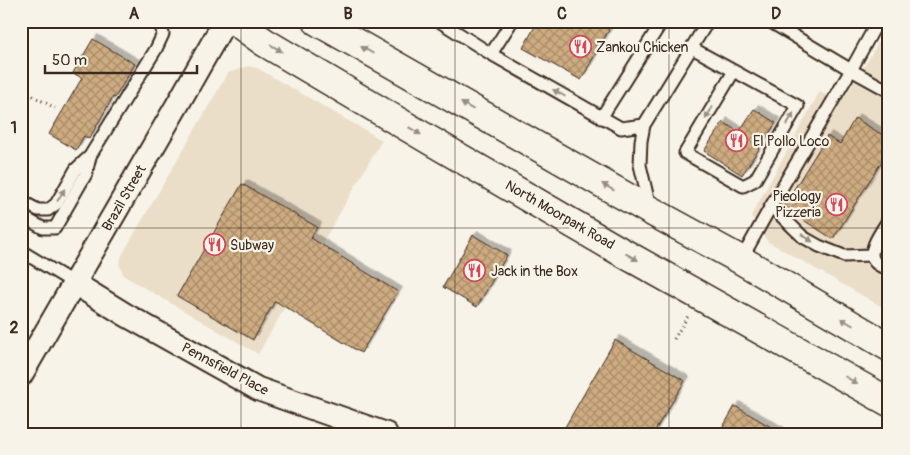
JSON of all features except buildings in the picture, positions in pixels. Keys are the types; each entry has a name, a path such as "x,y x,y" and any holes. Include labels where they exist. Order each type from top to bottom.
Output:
{"main road":[{"name":"North Moorpark Road","path":"235,21 264,42 618,250 889,402"},
{"path":"317,21 409,75 483,114 651,211 741,260 889,346"}],"street":[{"name":"Brazil Street","path":"21,375 184,94 224,21"},
{"name":"Pennsfield Place","path":"74,283 126,315 258,389 386,434"}],"lane":[{"path":"21,202 38,210 48,210 56,204 76,169 90,156 156,49 163,34 161,26 153,21"},
{"path":"439,21 491,54 601,118 621,128 644,125"},
{"path":"491,54 512,21"},
{"path":"601,118 661,23 658,21"},
{"path":"651,211 640,165 644,125 708,21"},
{"path":"769,21 889,91"},
{"path":"741,260 878,21"},
{"path":"692,48 798,106 755,180 743,186 685,153 734,71"},
{"path":"21,216 43,228 55,228 86,174 90,156"},
{"path":"771,206 803,237 819,246 844,256 871,255"},
{"path":"889,219 872,248 871,255 875,262 889,270"},
{"path":"21,251 74,283"}],"path":[{"path":"24,91 55,108"},
{"path":"674,340 690,313"}],"shaded area":[{"path":"889,24 889,311 767,241 751,216 820,91 840,104"},
{"path":"248,66 257,68 382,140 258,354 124,276 119,263 123,253 228,73"}],"place":[{"name":"Zankou Chicken","path":"580,47"},
{"name":"El Pollo Loco","path":"737,141"},
{"name":"Pieology Pizzeria","path":"837,204"},
{"name":"Subway","path":"214,245"},
{"name":"Jack in the Box","path":"475,271"}]}
